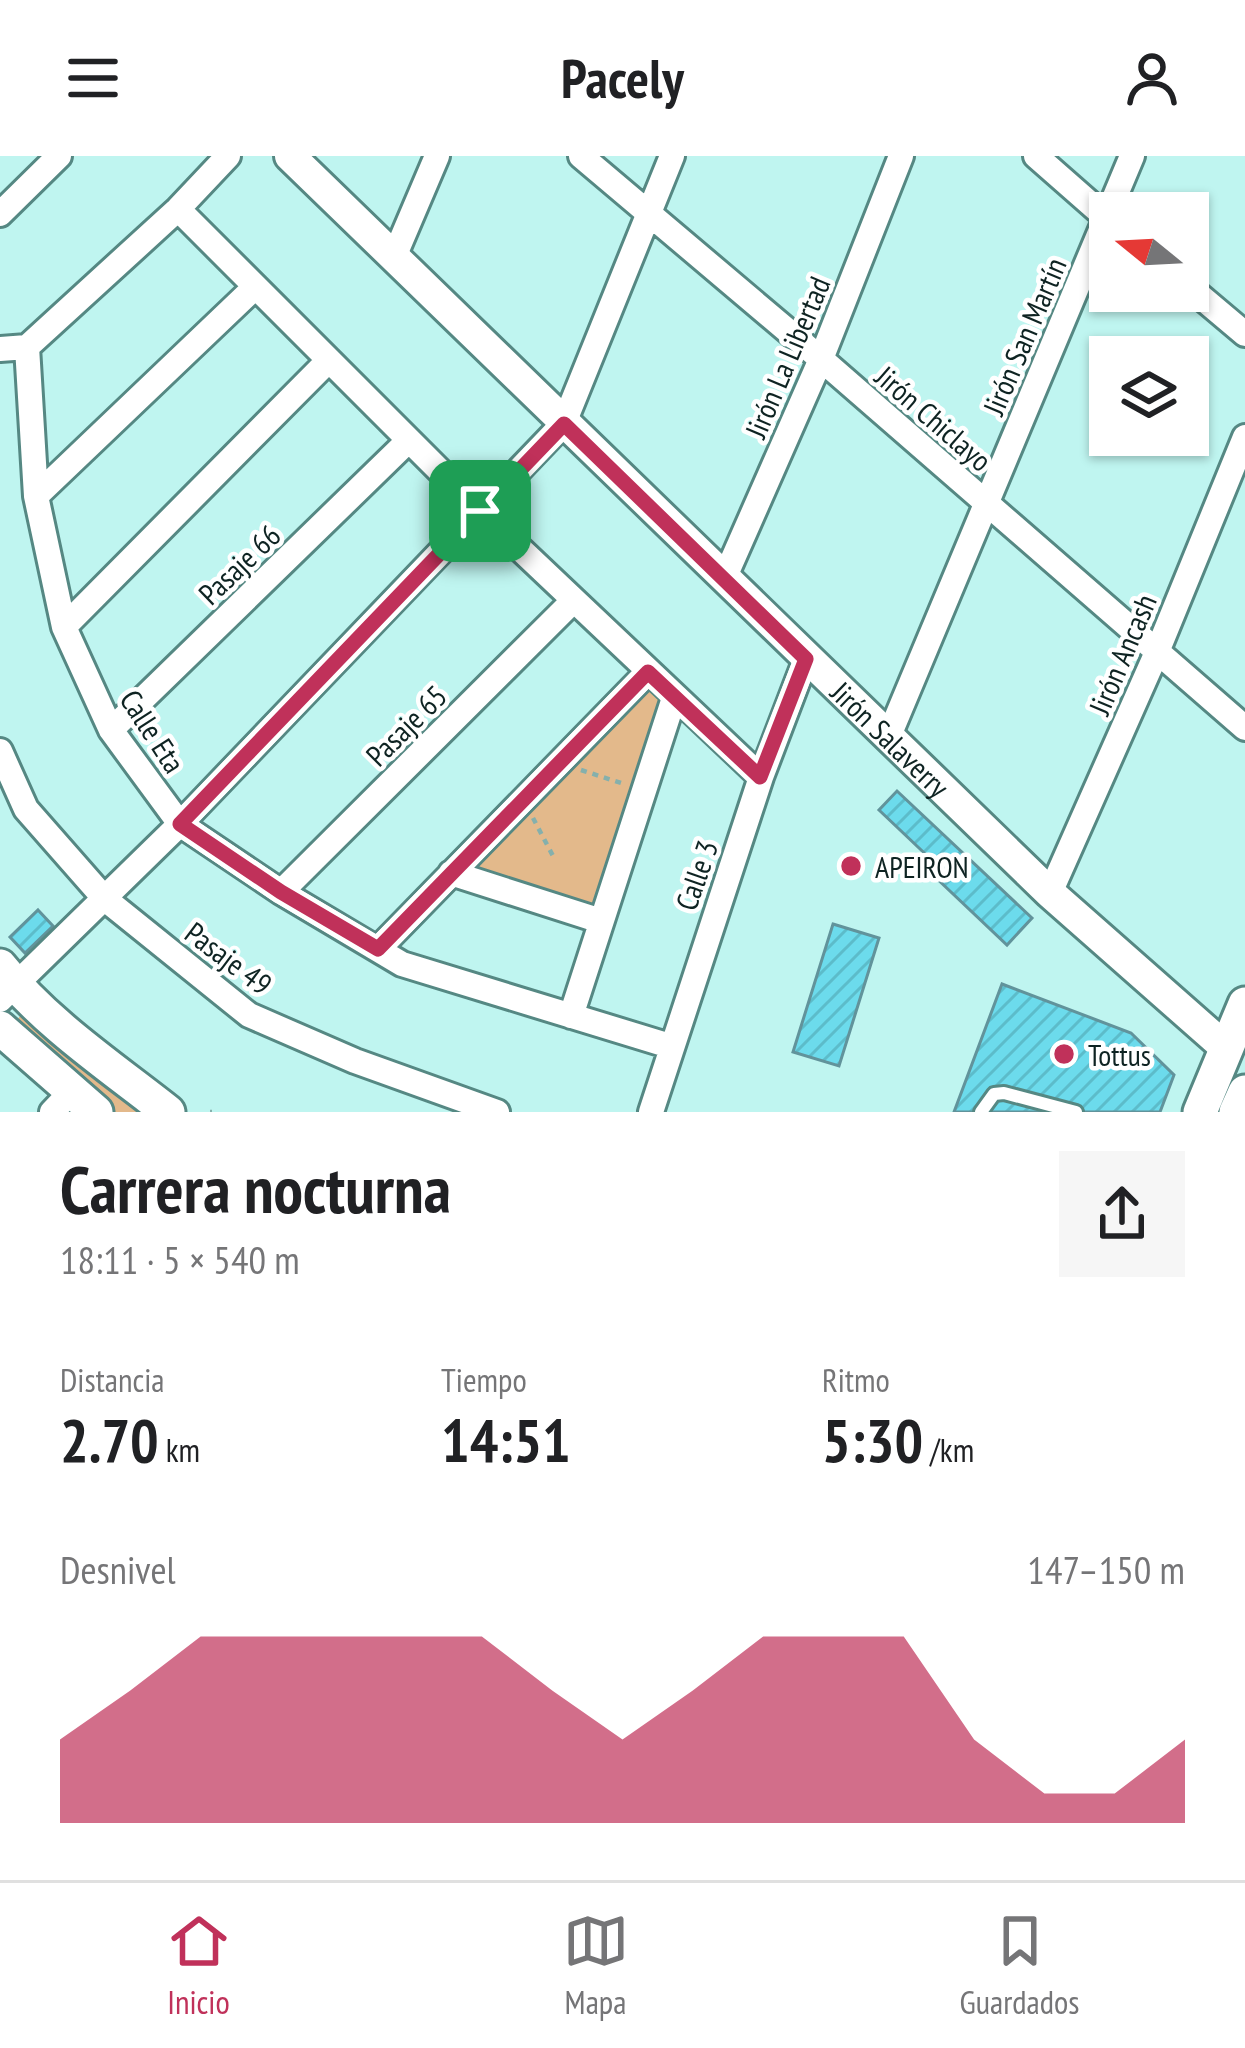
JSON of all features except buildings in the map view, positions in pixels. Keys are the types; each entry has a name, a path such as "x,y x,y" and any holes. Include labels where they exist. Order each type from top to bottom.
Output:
{"main road":[{"path":"5,984 168,1112"},
{"path":"1200,1112 1236,1055 1245,1004"},
{"path":"0,1028 73,1106"},
{"path":"1237,1112 1245,1092"}],"street":[{"path":"0,214 59,156"},
{"path":"0,349 27,347 178,209 228,156"},
{"name":"Jirón Salaverry","path":"290,156 1050,892 1236,1055"},
{"path":"394,256 437,156"},
{"name":"Jirón Chiclayo","path":"580,156 821,358 1245,728"},
{"path":"5,984 105,899 180,824 564,424 672,156"},
{"name":"Jirón La Libertad","path":"724,579 821,358 901,156"},
{"path":"1036,156 1089,202"},
{"name":"Jirón San Martín","path":"1118,192 1132,156"},
{"path":"178,209 480,511 760,777"},
{"name":"Jirón San Martín","path":"888,738 1089,263"},
{"path":"36,496 255,287"},
{"path":"1209,304 1245,334"},
{"name":"Calle Eta","path":"27,347 36,496 64,627 111,730 180,824 281,892 402,964 670,1046"},
{"path":"64,627 329,360"},
{"name":"Jirón Ancash","path":"1050,892 1245,437"},
{"name":"Pasaje 66","path":"111,730 409,440"},
{"name":"Pasaje 65","path":"281,892 573,601"},
{"name":"Calle 3","path":"651,1112 760,777 806,659"},
{"path":"378,949 648,672"},
{"path":"571,1016 674,698"},
{"name":"Pasaje 49","path":"0,752 26,809 105,899 249,1015 355,1061 497,1112"},
{"path":"451,873 602,921"}],"lane":[{"path":"981,1112 994,1094 1025,1105 1076,1112"}],"path":[{"path":"558,764 644,790"},
{"path":"527,807 553,856"}],"shaded area":[{"path":"648,684 663,697 593,910 465,867"},
{"path":"25,1011 153,1112 113,1112 10,1027"}],"place":[{"name":"APEIRON","path":"851,866"},
{"name":"Tottus","path":"1064,1054"}],"route":[{"path":"564,424 806,659 760,777 648,672 378,949 180,824 480,511 564,424"}]}
